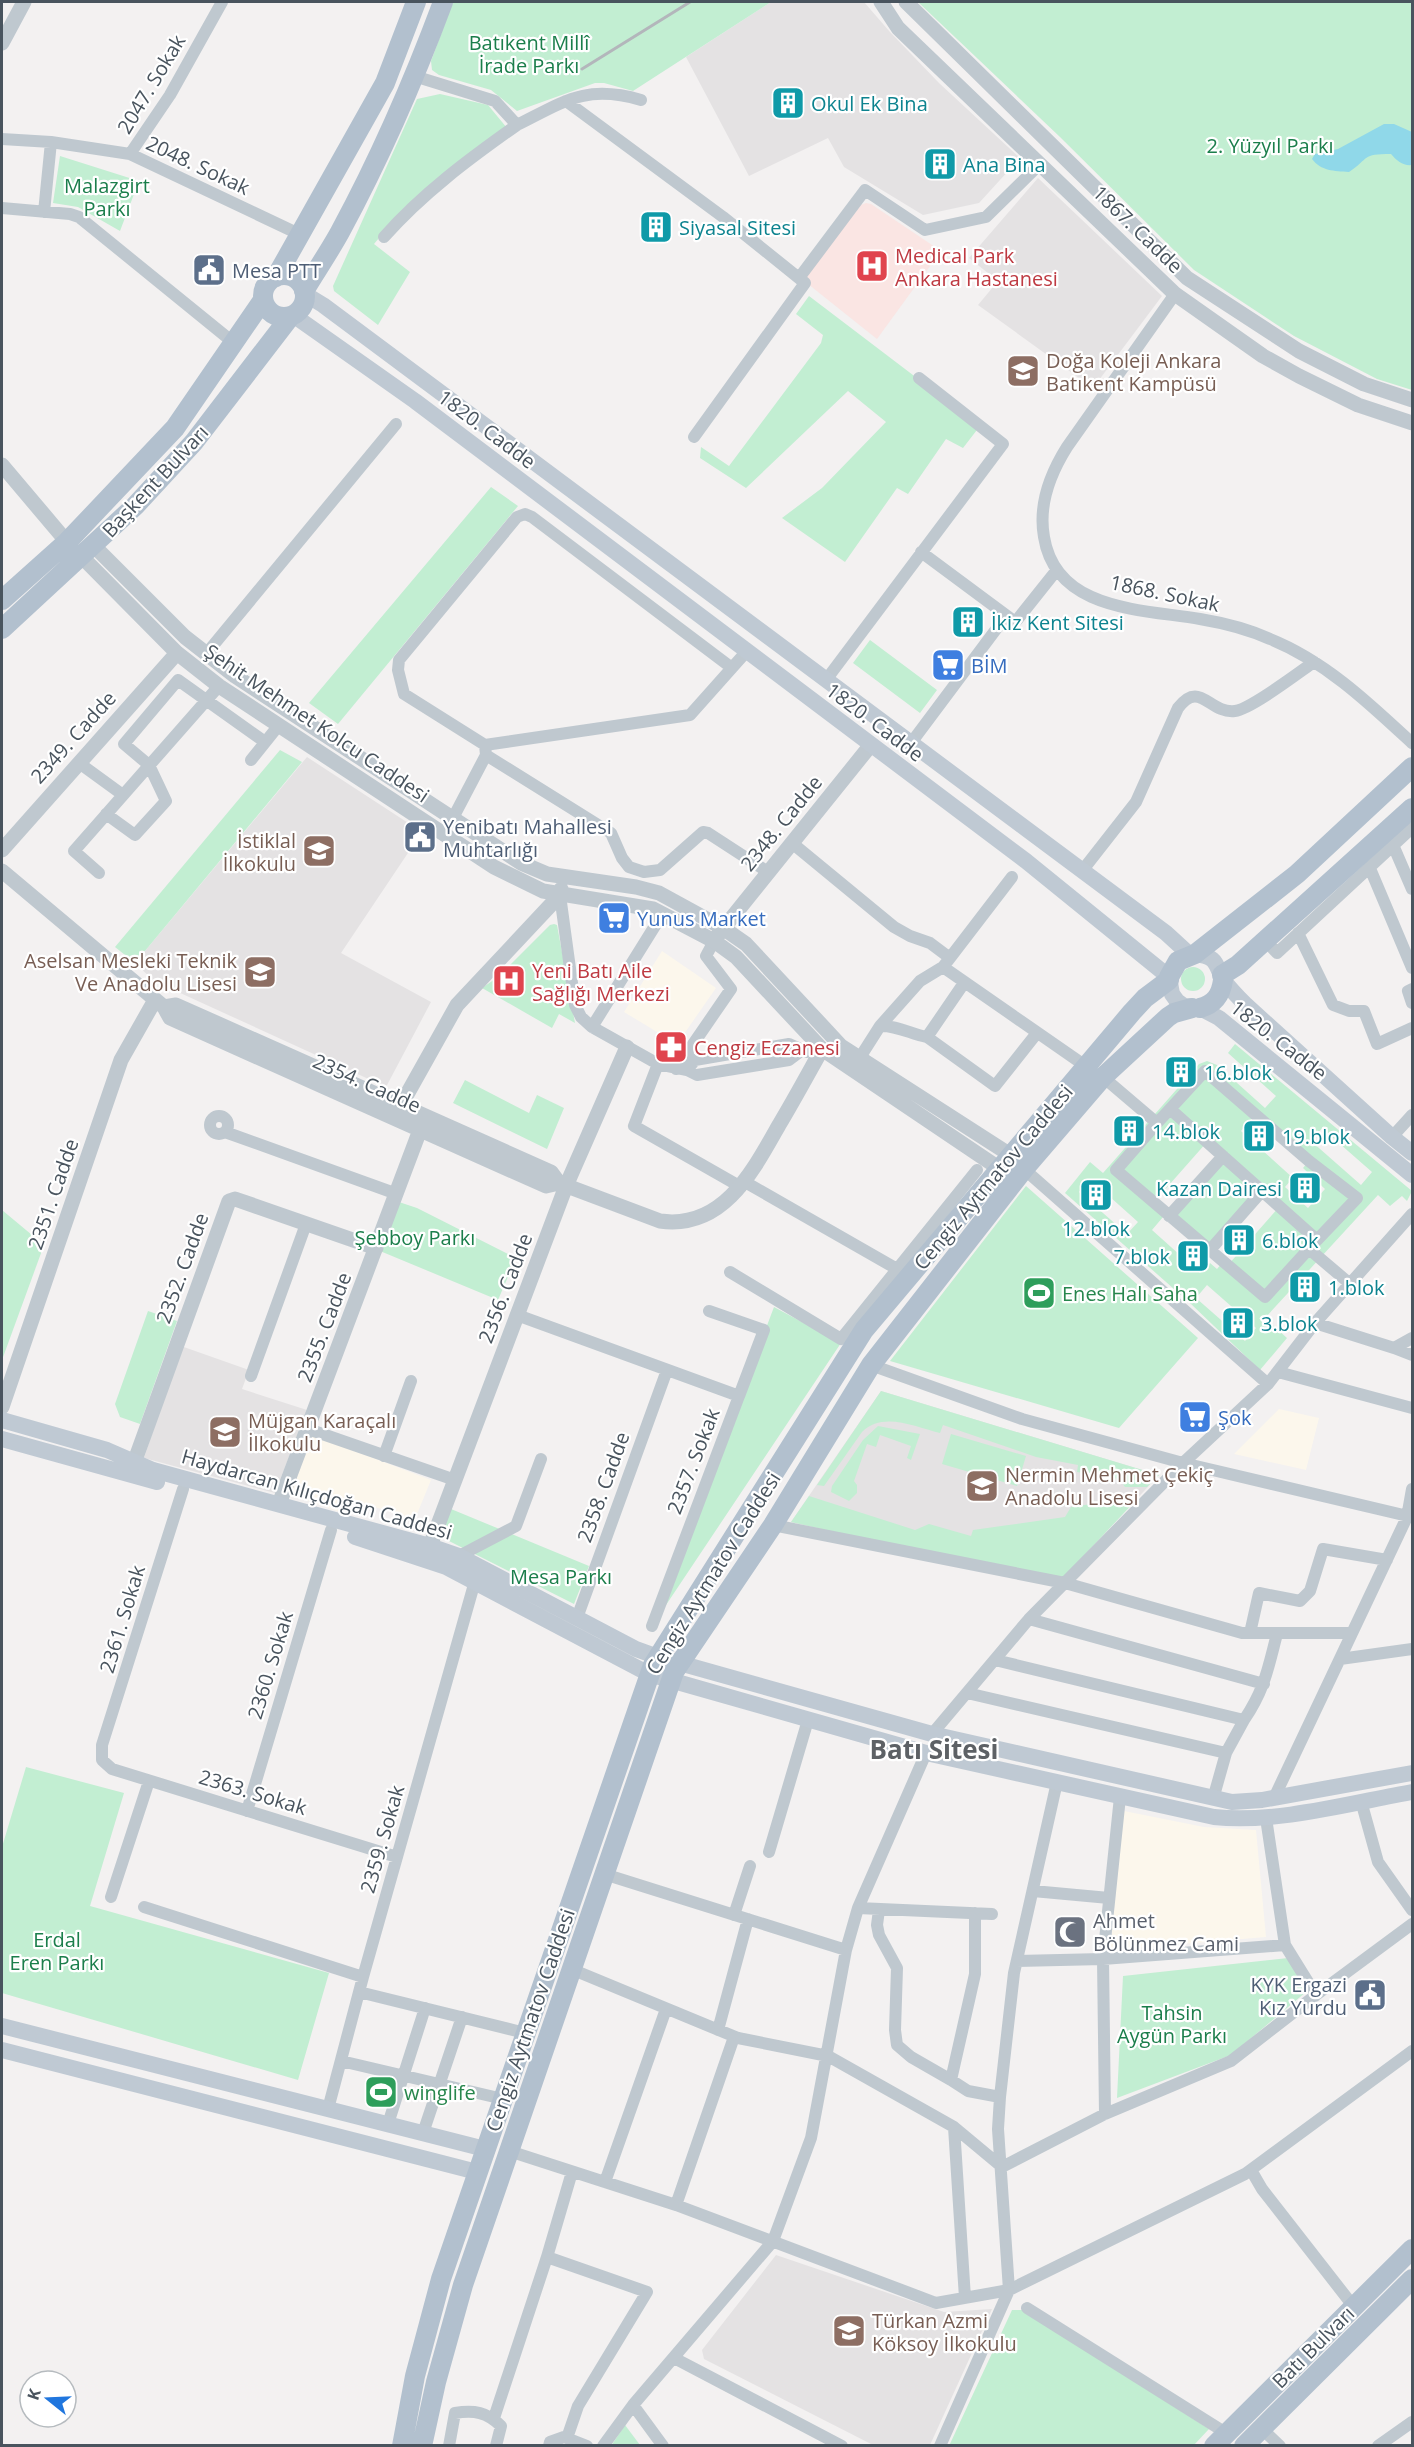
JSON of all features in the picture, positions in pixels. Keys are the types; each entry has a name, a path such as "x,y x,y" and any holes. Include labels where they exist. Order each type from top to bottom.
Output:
{"main road":[{"path":"416,2 385,83 301,235 276,277 265,286 263,300 265,307 276,316 291,316 302,308 305,293 339,232 414,76 443,2"},
{"path":"312,215 314,229 318,234 331,236 339,232"},
{"path":"276,277 282,275 295,278 305,293"},
{"name":"1820. Cadde","path":"305,293 1166,933 1192,955 1211,959 1217,965 1222,978 1245,1004 1392,1137 1413,1153"},
{"name":"Başkent Bulvarı","path":"2,600 67,542 175,428 263,300"},
{"name":"Başkent Bulvarı","path":"2,629 135,506 194,442 291,316"},
{"name":"1820. Cadde","path":"291,316 415,401 870,746 1026,861 1169,979 1172,994 1177,1001 1219,1018 1413,1175"},
{"path":"336,346 331,340 332,328 337,324 348,324"},
{"path":"231,347 246,352 250,369"},
{"name":"Cengiz Aytmatov Caddesi","path":"422,2445 436,2382 463,2285 675,1672 773,1525 871,1365 1012,1165 1095,1072 1145,998 1169,979 1178,961 1192,955 1297,874 1413,768"},
{"name":"Cengiz Aytmatov Caddesi","path":"1095,1072 1174,1013 1214,1001 1222,988 1222,978 1413,808"},
{"name":"Cengiz Aytmatov Caddesi","path":"402,2445 415,2376 441,2278 653,1665 864,1330 946,1221 1012,1165"},
{"name":"Haydarcan Kılıçdoğan Caddesi","path":"2,1420 107,1450 134,1463 459,1556 636,1649 653,1665"},
{"name":"Haydarcan Kılıçdoğan Caddesi","path":"2,1438 420,1557 653,1665 808,1720 926,1753 1120,1797 1233,1819 1266,1818 1413,1792"},
{"name":"Haydarcan Kılıçdoğan Caddesi","path":"675,1672 1213,1799 1242,1802 1274,1798 1413,1773"},
{"path":"926,1753 932,1734"},
{"path":"2,2026 485,2149"},
{"path":"2,2050 477,2172"},
{"name":"Batı Bulvarı","path":"1220,2439 1413,2249"},
{"name":"Batı Bulvarı","path":"1244,2445 1413,2280"}],"street":[{"path":"2,43 24,2"},
{"name":"2047. Sokak","path":"130,154 170,95 222,2"},
{"name":"1867. Cadde","path":"881,2 898,28 1175,294 1263,356 1299,376 1358,405 1413,423"},
{"name":"1867. Cadde","path":"906,2 1187,278 1299,351 1365,384 1413,400"},
{"path":"414,76 495,101 517,125"},
{"path":"384,237 424,195 472,156 517,125 566,101 595,93 621,94 642,100"},
{"path":"566,101 723,217 806,283 694,437"},
{"name":"2048. Sokak","path":"2,139 51,142 130,154 301,235"},
{"path":"44,212 51,142"},
{"path":"800,278 866,190 925,230 986,217 1055,148"},
{"path":"2,208 79,217 231,347"},
{"path":"921,552 1011,620 1017,620 1056,571 1046,547 1042,516 1053,471 1067,447 1187,278"},
{"path":"826,680 1003,444 919,378"},
{"path":"206,654 396,424"},
{"path":"2,465 67,542"},
{"path":"732,668 525,514 517,517 398,665 404,694 611,833 625,863 636,870 653,872 660,870 703,832 768,872"},
{"name":"Şehit Mehmet Kolcu Caddesi","path":"88,551 177,653 219,686 494,867 527,885 567,896 635,904 663,913 714,941 736,957 820,1053 1012,1165"},
{"name":"Şehit Mehmet Kolcu Caddesi","path":"88,551 185,637 235,676 528,866 547,874 636,887 659,893 723,928 746,945 830,1036 859,1059 1012,1165"},
{"name":"1868. Sokak","path":"1056,571 1073,586 1103,601 1139,610 1200,619 1245,630 1288,646 1335,676 1413,743"},
{"path":"911,743 1006,616"},
{"path":"485,750 690,715 747,651"},
{"name":"2349. Cadde","path":"2,850 177,653"},
{"path":"1082,871 1136,802 1178,708 1184,700 1190,696 1199,696 1222,710 1241,710 1314,662"},
{"path":"106,814 135,835 166,801 149,765 124,744 178,680 265,742"},
{"path":"99,873 74,850 219,686"},
{"path":"251,760 279,725"},
{"name":"2348. Cadde","path":"714,941 870,746"},
{"path":"453,818 485,750"},
{"path":"79,763 123,795"},
{"path":"1265,940 1276,953 1413,828"},
{"path":"792,843 894,927 930,944 964,983 1095,1072 1157,1123"},
{"path":"1394,845 1413,889"},
{"path":"1369,866 1413,968"},
{"name":"2354. Cadde","path":"2,871 159,1003 170,1018 551,1172 563,1185"},
{"path":"569,878 567,896 575,1005 581,1017 592,1027 658,1064 681,1070"},
{"path":"859,1059 880,1026 920,981 946,963 1012,878"},
{"path":"398,1112 457,1005 567,896"},
{"path":"592,1027 663,913"},
{"path":"1298,933 1333,1005 1349,1011 1364,1011 1377,1044 1413,1028"},
{"path":"681,1070 731,988 706,956 714,941"},
{"path":"927,1037 964,983"},
{"path":"1413,989 1408,991 1413,1003"},
{"name":"2351. Cadde","path":"2,1407 122,1056 159,1003"},
{"path":"880,1026 892,1025 908,1033 927,1037 995,1086 1037,1033"},
{"path":"681,1070 695,1060 789,1044 801,1051 820,1053"},
{"name":"2356. Cadde","path":"430,1546 563,1185 627,1047"},
{"name":"2354. Cadde","path":"398,1112 420,1130 546,1186 563,1185 660,1221 669,1223 687,1221 707,1214 729,1199 743,1184 820,1053"},
{"path":"658,1064 634,1126 897,1269"},
{"path":"1205,1071 1309,1161 1357,1198 1265,1297 1116,1170 1170,1109 1205,1071"},
{"path":"1170,1109 1262,1191 1349,1283"},
{"path":"1392,1137 1413,1114"},
{"name":"2355. Cadde","path":"279,1504 420,1130"},
{"path":"225,1132 397,1194"},
{"path":"1169,1216 1223,1156"},
{"path":"1012,1165 1268,1384"},
{"path":"730,1272 841,1339 897,1269 946,1221 977,1170"},
{"path":"1210,1250 1262,1191"},
{"name":"2352. Cadde","path":"134,1463 229,1201 235,1199 376,1248"},
{"path":"932,1734 1029,1619 1183,1463 1268,1384 1349,1283 1413,1214"},
{"path":"251,1376 306,1224"},
{"path":"709,1311 764,1330 739,1396"},
{"name":"2357. Sokak","path":"517,1315 739,1396 652,1626"},
{"path":"1315,1323 1413,1355"},
{"path":"1394,1348 1413,1338"},
{"path":"871,1365 1022,1419 1183,1463 1410,1517"},
{"name":"2358. Cadde","path":"577,1618 667,1370"},
{"path":"1278,1372 1413,1408"},
{"path":"384,1456 411,1381"},
{"path":"308,1429 455,1480"},
{"path":"459,1556 516,1526 541,1459"},
{"name":"2361. Sokak","path":"102,1760 102,1745 183,1489"},
{"path":"1274,1798 1387,1560 1410,1517 1413,1489"},
{"path":"773,1525 1065,1583 1242,1633 1352,1633"},
{"name":"2360. Sokak","path":"247,1811 331,1530"},
{"path":"1250,1633 1259,1593 1300,1601 1310,1591 1323,1549 1387,1560"},
{"name":"2359. Sokak","path":"328,2109 475,1581"},
{"path":"1029,1619 1264,1684"},
{"path":"1213,1799 1226,1753 1258,1699 1264,1684 1277,1634"},
{"path":"1340,1659 1413,1649"},
{"path":"995,1660 1244,1720"},
{"path":"967,1693 1226,1753"},
{"path":"769,1851 808,1720"},
{"path":"603,2445 633,2405 773,2241 811,2138 846,1950 858,1908 926,1753"},
{"name":"2363. Sokak","path":"102,1760 112,1770 397,1857"},
{"path":"111,1897 149,1781"},
{"path":"939,2445 1009,2290 998,2129 1000,2097 1017,1961 1057,1782"},
{"path":"1105,2114 1103,1959 1120,1797"},
{"path":"1361,1801 1378,1863 1413,1910"},
{"path":"1266,1818 1285,1945 1316,1995"},
{"path":"734,1915 750,1866"},
{"path":"604,1874 846,1950"},
{"path":"1033,1891 1109,1898"},
{"path":"144,1907 363,1977"},
{"path":"858,1908 992,1914"},
{"path":"879,1910 877,1925 879,1935 897,1968 895,2030 897,2045 911,2057 968,2091 1000,2097"},
{"path":"951,2080 975,1974 975,1913"},
{"path":"718,2030 748,1919"},
{"path":"1002,2167 1105,2114 1231,2061 1413,1924"},
{"path":"1017,1961 1103,1959 1285,1945"},
{"path":"571,1969 734,2037 828,2056 954,2127 1002,2167"},
{"path":"359,1992 525,2033"},
{"path":"388,2124 425,2008"},
{"path":"605,2182 666,2009"},
{"path":"423,2133 462,2017"},
{"path":"676,2205 734,2037"},
{"path":"509,2151 676,2205 936,2303 1009,2290 1251,2170 1413,2051"},
{"path":"341,2061 503,2098"},
{"path":"954,2127 965,2298"},
{"path":"1251,2170 1262,2189 1354,2307"},
{"path":"494,2418 547,2257 572,2172"},
{"path":"547,2257 647,2292 578,2406 567,2438"},
{"path":"1027,2308 1220,2439"},
{"path":"674,2358 842,2445"},
{"path":"633,2405 663,2445"},
{"path":"449,2445 455,2413 472,2410 494,2418 501,2426 496,2445"},
{"path":"1378,2445 1413,2422"},
{"path":"1261,2428 1280,2445"},
{"path":"549,2445 550,2442 564,2437 587,2445"}],"shaded area":[{"path":"771,2 864,2 939,83 1020,158 979,203 923,215 844,167 828,138 749,176 686,57"},
{"path":"1038,178 1162,296 1093,388 978,305 998,281 969,258"},
{"name":"Medical Park Ankara Hastanesi","path":"871,204 941,251 877,339 803,280 861,205"},
{"path":"307,757 422,832 341,953 431,1002 386,1087 154,981 135,963"},
{"path":"662,951 716,988 677,1044 624,1012"},
{"name":"Müjgan Karaçalı İlkokulu","path":"181,1346 249,1370 242,1389 307,1410 275,1493 144,1458"},
{"name":"Nermin Mehmet Çekiç Anadolu Lisesi","path":"881,1391 1159,1475 1058,1583 791,1522"},
{"path":"1279,1409 1319,1418 1306,1470 1234,1454"},
{"path":"310,1434 431,1480 415,1519 354,1501 340,1512 289,1494"},
{"path":"1124,1811 1204,1827 1256,1830 1266,1937 1110,1950"},
{"name":"Türkan Azmi Köksoy İlkokulu","path":"776,2255 944,2312 992,2309 930,2445 873,2445 704,2359 702,2350"}],"green space":[{"name":"Batıkent Millî İrade Parkı","path":"453,2 771,2 633,91 604,83 595,83 517,111 491,90 439,75 432,70 431,61"},
{"name":"2. Yüzyıl Parkı","path":"918,2 1412,2 1412,390 1377,379 1294,336 1194,270 1060,137"},
{"name":"Batıkent Millî İrade Parkı","path":"440,94 488,105 507,128 405,207 374,244 410,272 378,325 334,291 333,286 417,99"},
{"name":"Malazgirt Parkı","path":"60,156 139,181 120,231 78,207 53,203"},
{"path":"809,296 980,426 963,448 946,439 908,494 897,488 845,562 782,518 822,488 886,422 848,391 746,488 700,458 701,447 729,466 821,343 823,335 796,314"},
{"path":"491,487 518,506 338,724 309,703"},
{"path":"870,640 937,690 920,713 853,663"},
{"path":"280,750 302,762 135,963 115,947"},
{"path":"550,925 557,925 575,1023 559,1014 552,1028 482,988 495,979 511,995 523,983 508,967"},
{"path":"1193,967 1202,970 1205,979 1202,988 1193,991 1184,988 1181,979 1184,970"},
{"path":"1235,1044 1412,1191 1407,1201 1402,1196 1390,1206 1378,1195 1265,1318 1287,1338 1260,1370 1191,1304 1065,1193 1090,1162 1103,1173 1199,1064 1207,1061 1217,1065 1265,1108 1276,1096 1228,1053","holes":["1255,1115 1309,1161 1303,1168 1325,1189 1308,1208 1285,1187 1293,1178 1241,1131","1324,1126 1324,1130 1372,1172 1361,1185 1311,1141","1207,1142 1223,1156 1169,1216 1154,1202","1090,1179 1138,1222 1127,1234 1079,1192","1262,1191 1279,1207 1228,1265 1223,1262 1217,1269 1210,1263 1200,1273 1152,1230 1163,1217 1210,1250","1207,1285 1256,1328 1245,1341 1196,1298"]},
{"path":"465,1080 529,1113 537,1095 564,1108 547,1149 453,1103"},
{"path":"1026,1186 1198,1338 1119,1428 890,1361"},
{"name":"Şebboy Parkı","path":"399,1202 417,1208 516,1258 498,1300 380,1251"},
{"path":"2,1210 44,1245 2,1360"},
{"path":"774,1307 841,1343 656,1620"},
{"path":"148,1311 177,1321 140,1424 120,1417 115,1404"},
{"path":"881,1391 1159,1475 1147,1487 1125,1487 1119,1479 1077,1472 1078,1465 1036,1457 943,1425 940,1433 900,1422 880,1422 862,1432 824,1486 817,1485"},
{"path":"878,1426 920,1434 911,1460 907,1458 911,1446 880,1435 876,1447 867,1444 854,1481 857,1485 857,1493 849,1501 831,1492 832,1486 863,1440"},
{"path":"951,1434 1026,1456 1017,1486 942,1464"},
{"path":"809,1496 915,1530 929,1524 971,1536 973,1530 1065,1517 1071,1507 1139,1497 1058,1583 791,1522"},
{"name":"Mesa Parkı","path":"451,1509 589,1566 574,1604 447,1540 443,1531"},
{"name":"Erdal Eren Parkı","path":"26,1767 124,1793 90,1906 329,1973 298,2080 2,1993 2,1847"},
{"name":"Tahsin Aygün Parkı","path":"1288,1958 1306,1992 1231,2055 1117,2098 1123,1976"},
{"path":"1012,2310 1023,2310 1209,2429 1194,2445 949,2446"},
{"path":"625,2425 640,2445 611,2446"}],"water":[{"path":"1384,124 1394,124 1412,132 1412,165 1400,162 1391,154 1375,155 1370,156 1349,172 1324,168 1312,159 1315,154 1338,149"}],"railway":[{"path":"582,69 690,2"}],"place":[{"name":"Okul Ek Bina","path":"788,103"},
{"name":"Ana Bina","path":"940,164"},
{"name":"Siyasal Sitesi","path":"656,227"},
{"name":"Medical Park Ankara Hastanesi","path":"872,266"},
{"name":"Mesa PTT","path":"209,270"},
{"name":"Doğa Koleji Ankara Batıkent Kampüsü","path":"1023,371"},
{"name":"İkiz Kent Sitesi","path":"968,622"},
{"name":"BİM","path":"948,665"},
{"name":"Yenibatı Mahallesi Muhtarlığı","path":"420,837"},
{"name":"İstiklal İlkokulu","path":"319,851"},
{"name":"Yunus Market","path":"614,918"},
{"name":"Aselsan Mesleki Teknik Ve Anadolu Lisesi","path":"260,972"},
{"name":"Yeni Batı Aile Sağlığı Merkezi","path":"509,981"},
{"name":"Cengiz Eczanesi","path":"671,1047"},
{"name":"16.blok","path":"1181,1072"},
{"name":"14.blok","path":"1129,1131"},
{"name":"19.blok","path":"1259,1136"},
{"name":"Kazan Dairesi","path":"1305,1188"},
{"name":"12.blok","path":"1096,1195"},
{"name":"6.blok","path":"1239,1240"},
{"name":"7.blok","path":"1193,1256"},
{"name":"1.blok","path":"1305,1287"},
{"name":"Enes Halı Saha","path":"1039,1293"},
{"name":"3.blok","path":"1238,1323"},
{"name":"Şok","path":"1195,1417"},
{"name":"Müjgan Karaçalı İlkokulu","path":"225,1432"},
{"name":"Nermin Mehmet Çekiç Anadolu Lisesi","path":"982,1486"},
{"name":"Ahmet Bölünmez Cami","path":"1070,1932"},
{"name":"KYK Ergazi Kız Yurdu","path":"1370,1995"},
{"name":"winglife","path":"381,2092"},
{"name":"Türkan Azmi Köksoy İlkokulu","path":"849,2331"}],"district":[{"name":"Batı Sitesi","path":"934,1749"}]}
